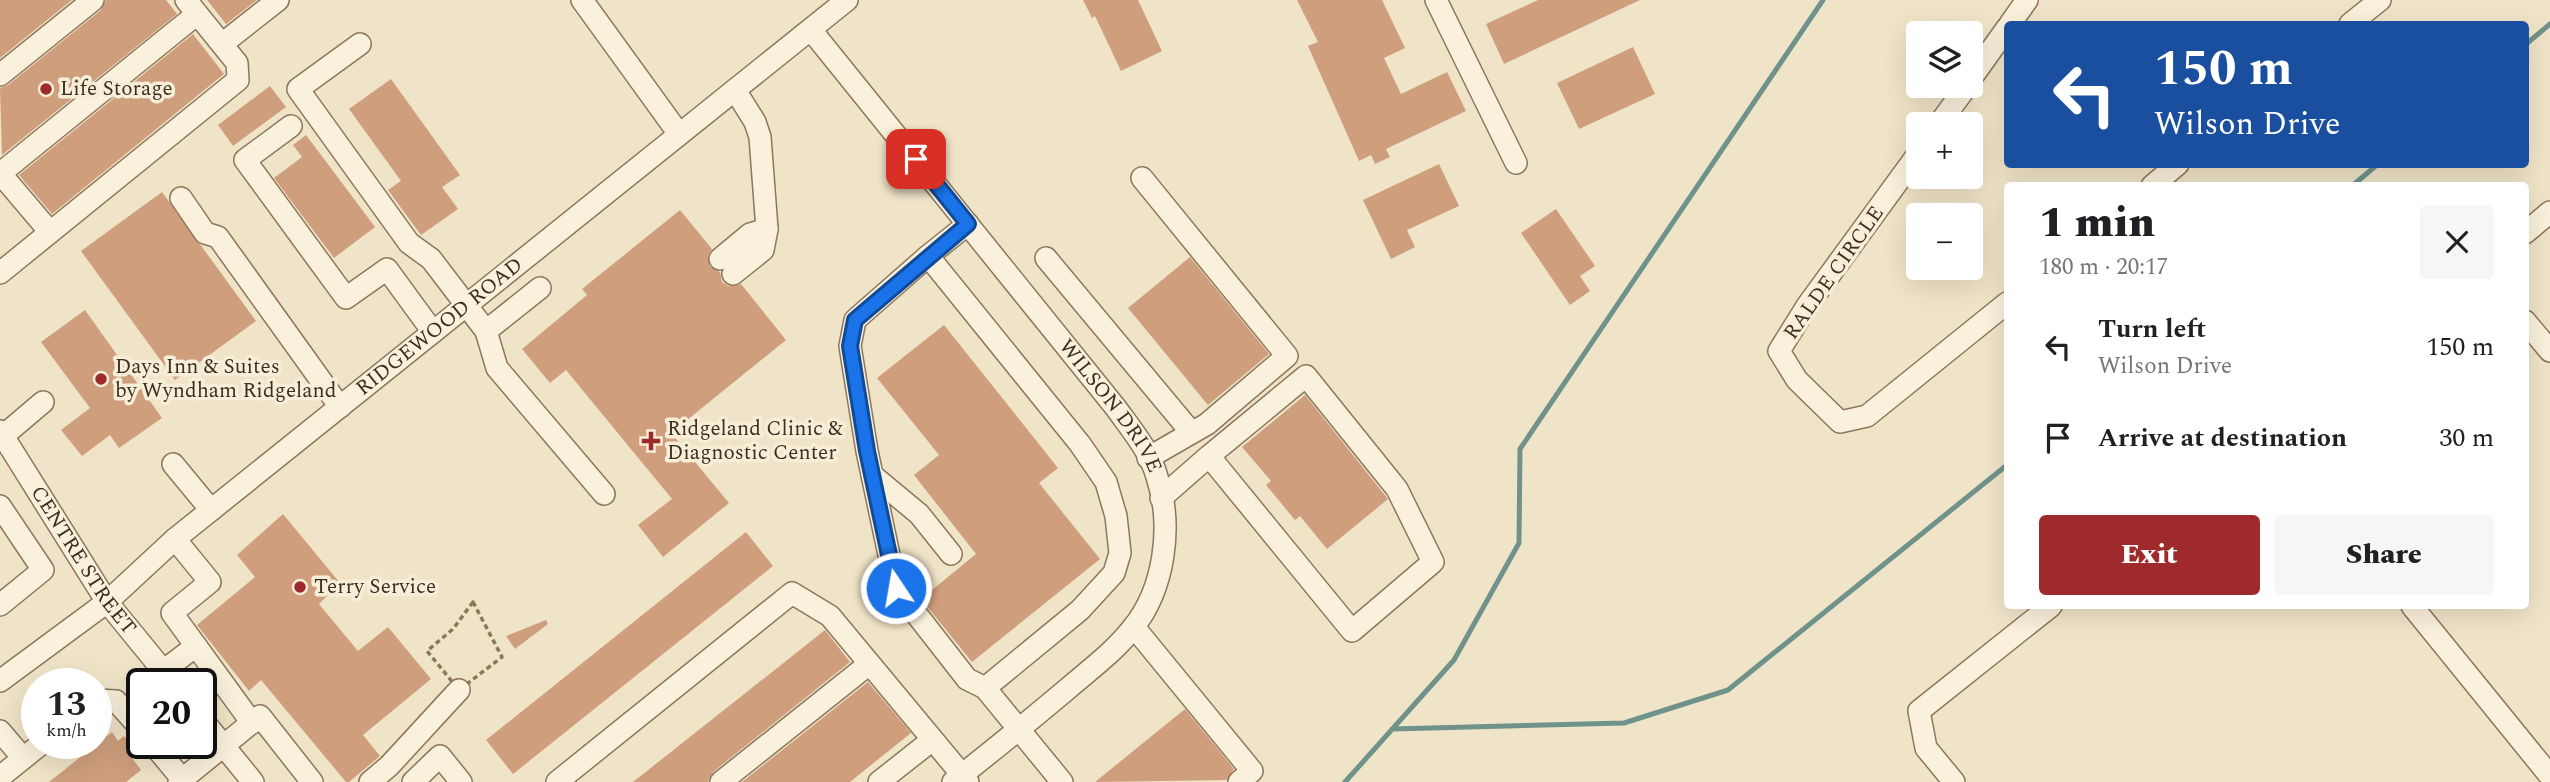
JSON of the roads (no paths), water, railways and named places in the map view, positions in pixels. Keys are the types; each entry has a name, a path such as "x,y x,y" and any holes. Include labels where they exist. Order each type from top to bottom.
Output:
{"street":[{"path":"0,75 93,0"},
{"path":"222,44 278,0"},
{"path":"582,0 679,134"},
{"name":"RIDGEWOOD ROAD","path":"0,681 107,602 175,539 847,0"},
{"path":"1436,0 1516,163"},
{"path":"2012,21 2027,0"},
{"path":"2354,21 2380,0"},
{"path":"0,272 50,232 238,80 237,64 191,7 1,173 50,232"},
{"name":"WILSON DRIVE","path":"810,30 1116,408 1157,476 1164,550 1154,587 1134,627 1110,653 961,780"},
{"path":"1983,62 2004,33"},
{"path":"360,44 298,89 409,243 431,259 486,331 496,368 604,494"},
{"path":"727,267 763,250 766,229 760,137 755,122 735,90"},
{"path":"291,126 245,160 346,298 387,269 433,332"},
{"path":"2157,182 2173,168"},
{"name":"RALDE CIRCLE","path":"1906,170 1807,306 1779,351 1797,380 1840,422 1867,416 2004,305"},
{"path":"1142,178 1287,356 1207,424 1148,458"},
{"path":"181,198 205,233 218,237 340,407"},
{"path":"2529,230 2550,212"},
{"path":"968,224 855,320 850,346 896,588 967,679 985,688 1062,782"},
{"path":"928,256 1080,444 1106,482 1116,516 1120,552 1114,572 1080,610 985,688"},
{"path":"1046,258 1191,432"},
{"path":"486,331 540,288"},
{"path":"2529,326 2550,351"},
{"path":"1161,498 1209,456 1306,376 1397,489 1433,562 1352,631 1209,456"},
{"path":"1,433 43,402"},
{"name":"CENTRE STREET","path":"1,433 107,602 160,668"},
{"path":"173,464 211,510"},
{"path":"873,475 946,558"},
{"path":"0,506 43,569 0,605"},
{"path":"175,539 210,582 172,613 252,723"},
{"path":"557,782 792,593 830,616 961,780"},
{"path":"1954,782 1926,748 1919,711 2047,609"},
{"path":"2415,609 2550,776"},
{"path":"1134,627 1252,771 1239,782"},
{"path":"177,668 196,646"},
{"path":"721,782 869,664"},
{"path":"370,782 389,766 459,690"},
{"path":"112,700 126,712"},
{"path":"164,759 181,781 260,716 312,782"},
{"path":"0,731 21,756"},
{"path":"217,739 253,782"},
{"path":"879,782 931,741"},
{"path":"413,782 440,756 461,782"},
{"path":"0,777 22,759"}],"waterway":[{"path":"1345,782 1454,660 1519,543 1520,449 1823,0"},
{"path":"2529,42 2550,24"},
{"path":"2357,182 2373,168"},
{"path":"1392,729 1624,723 1728,690 2004,467"}],"place":[{"name":"Life Storage","path":"46,89"},
{"name":"Days Inn & Suites by Wyndham Ridgeland","path":"101,379"},
{"name":"Ridgeland Clinic & Diagnostic Center","path":"651,441"},
{"name":"Terry Service","path":"300,587"}]}
